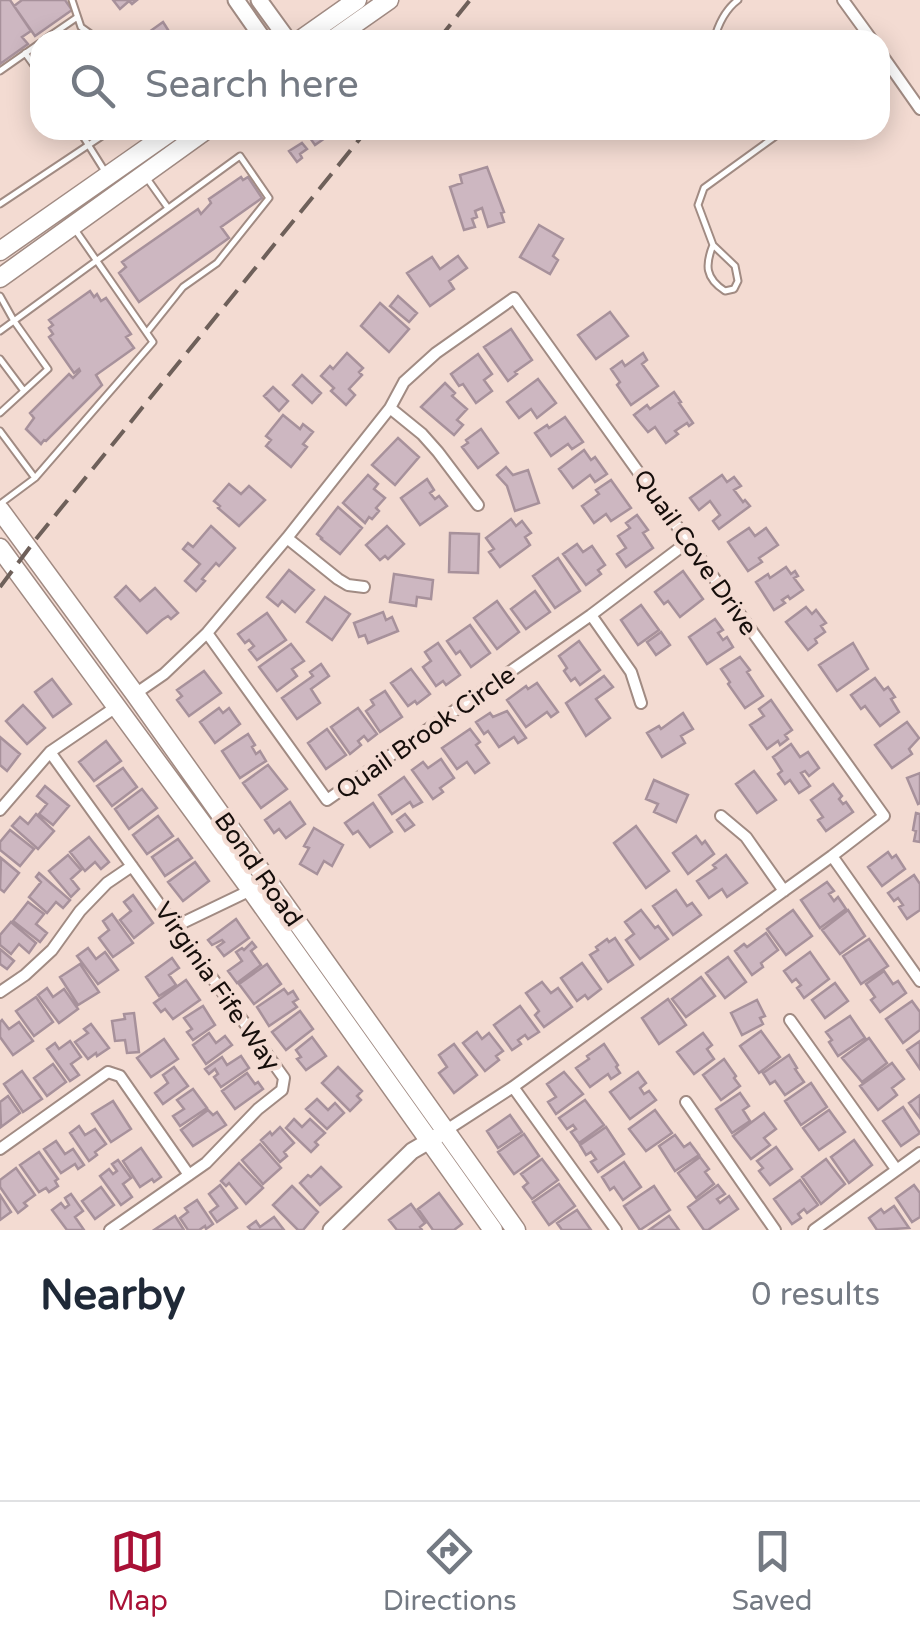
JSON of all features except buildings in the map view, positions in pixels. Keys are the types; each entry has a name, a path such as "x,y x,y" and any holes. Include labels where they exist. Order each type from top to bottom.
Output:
{"main road":[{"path":"314,30 357,0"},
{"path":"346,30 389,0"},
{"path":"0,250 158,140"},
{"path":"144,174 147,162 173,140"},
{"path":"0,278 192,140"},
{"path":"80,220 94,198 107,189 108,176"},
{"name":"Bond Road","path":"0,507 332,971 493,1230"},
{"name":"Bond Road","path":"0,548 437,1136 516,1230"},
{"path":"44,608 64,622 115,684 135,694"},
{"path":"116,706 131,708 192,788 208,797"},
{"path":"251,890 264,891 314,959 332,971"}],"street":[{"path":"236,0 257,30"},
{"path":"259,0 281,30"},
{"path":"843,0 865,30"},
{"path":"890,69 920,109"},
{"name":"Quail Cove Drive","path":"135,694 164,674 207,633 390,408 404,382 421,365 514,298 884,816 512,1087 437,1136"},
{"path":"390,408 422,434 478,505"},
{"path":"287,538 338,579 364,586"},
{"name":"Quail Brook Circle","path":"207,633 328,800 591,616 689,541"},
{"path":"591,616 631,672 641,703"},
{"path":"0,810 50,752 116,706"},
{"name":"Virginia Fife Way","path":"50,752 284,1078 282,1090 206,1163 110,1230"},
{"path":"721,816 746,838 784,891"},
{"path":"832,856 920,980"},
{"path":"0,992 50,952 80,911 107,883 132,866"},
{"path":"176,926 251,890"},
{"path":"790,1020 896,1169"},
{"path":"0,1149 108,1072 120,1076 189,1175"},
{"path":"512,1087 616,1230"},
{"path":"686,1102 775,1230"},
{"path":"331,1230 412,1152 437,1136"},
{"path":"814,1230 920,1153"}],"lane":[{"path":"72,0 76,18 84,30"},
{"path":"716,30 738,0"},
{"path":"60,30 76,18"},
{"path":"0,71 30,51"},
{"path":"26,53 30,59"},
{"path":"87,140 108,176"},
{"path":"0,204 97,140"},
{"path":"713,245 706,263 708,275 725,290 734,288 738,281 735,266 713,245 698,206 704,188 770,140"},
{"path":"0,331 240,156 269,198 216,264 183,287 147,332"},
{"path":"144,174 168,208"},
{"path":"0,507 35,478 153,342 97,260 80,220"},
{"path":"0,296 48,369 0,413"},
{"path":"0,359 24,391"},
{"path":"0,431 35,478"}],"railway":[{"path":"446,30 470,0"},
{"path":"0,587 359,140"}]}
